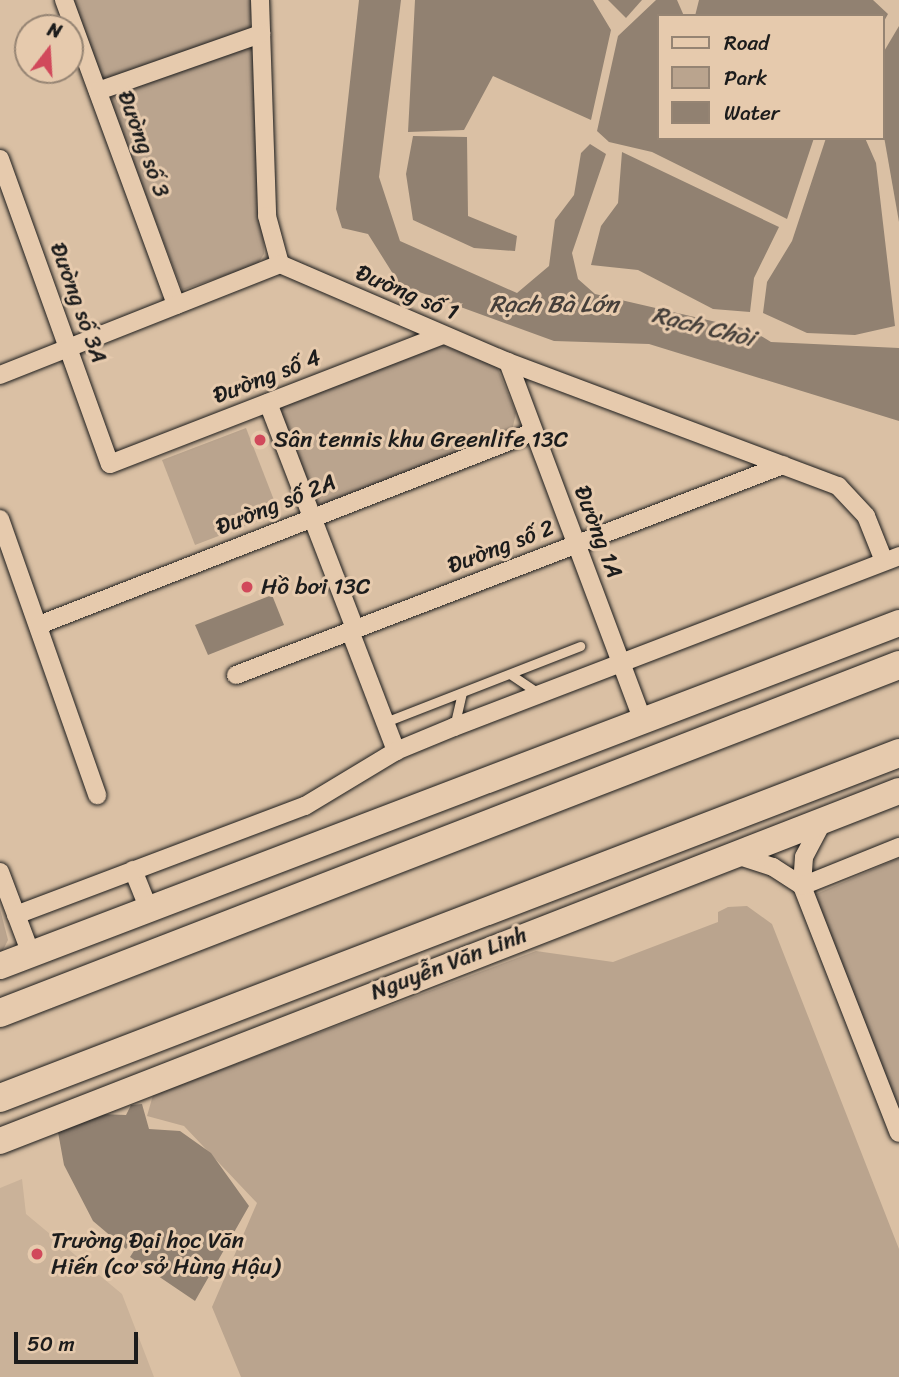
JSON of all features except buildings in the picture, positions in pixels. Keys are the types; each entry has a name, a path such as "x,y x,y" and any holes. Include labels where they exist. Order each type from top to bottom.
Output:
{"highway":[{"path":"0,1013 899,665"},
{"name":"Nguyễn Văn Linh","path":"0,1098 899,753"}],"main road":[{"path":"0,966 148,907 899,623"},
{"name":"Nguyễn Văn Linh","path":"0,1141 733,853 891,794"},
{"path":"335,968 348,1003"}],"street":[{"name":"Đường số 3","path":"64,0 176,305"},
{"path":"0,375 280,264 267,216 260,0"},
{"path":"98,91 261,34"},
{"name":"Đường số 3A","path":"0,159 110,464"},
{"name":"Đường số 1","path":"280,264 508,362 783,465 854,498 892,558"},
{"name":"Đường số 4","path":"110,464 442,335"},
{"name":"Đường 1A","path":"508,362 643,720"},
{"path":"268,403 397,751"},
{"name":"Đường số 2A","path":"38,625 533,432"},
{"name":"Đường số 2","path":"236,675 783,465"},
{"path":"0,519 97,795"},
{"path":"16,915 304,806 397,751 454,727 892,558"},
{"path":"824,819 804,857 802,886 894,1104 899,1133"},
{"path":"802,886 899,847"},
{"path":"733,853 773,867 802,886"},
{"path":"133,870 148,907"},
{"path":"0,872 31,954"}],"lane":[{"path":"393,719 580,646"},
{"path":"510,674 538,693"},
{"path":"454,727 462,693"}],"shaded area":[{"name":"Trường Đại học Văn Hiến (cơ sở Hùng Hậu)","path":"22,1179 26,1214 122,1294 154,1377 0,1377 0,1188"}],"green space":[{"path":"69,0 255,0 249,30 107,81 99,77 84,38 84,14 74,14"},
{"path":"250,45 258,53 264,254 257,265 182,290 110,101 114,93"},
{"path":"443,345 497,367 516,413 512,431 323,506 315,502 280,413 284,405"},
{"path":"246,428 279,513 195,545 162,460"},
{"path":"899,858 899,1120 814,895"},
{"path":"747,906 772,924 899,1249 899,1377 241,1377 212,1307 257,1203 184,1126 147,1116 153,1095 536,951 613,962 718,922 718,912 728,907"},
{"path":"0,909 8,940 0,956"}],"water":[{"name":"Rạch Bà Lớn","path":"359,0 401,0 379,177 400,241 517,293 549,266 555,220 574,195 581,153 590,144 606,154 572,253 578,279 595,294 751,330 771,342 899,348 899,421 649,344 554,341 400,285 368,234 342,228 336,209"},
{"path":"415,0 593,0 611,30 591,120 493,76 464,130 408,132"},
{"path":"608,0 642,0 626,18"},
{"path":"656,0 677,0 683,14 657,14 657,140 813,140 787,219 652,152 609,142 597,131 618,36"},
{"path":"699,0 873,0 888,14 885,19 885,14 696,14"},
{"path":"899,26 899,222 885,140 885,50"},
{"path":"413,136 467,137 468,216 517,236 515,251 474,248 413,220 406,174"},
{"path":"825,140 866,140 876,163 895,326 855,335 807,333 763,313 767,282 792,241"},
{"path":"622,152 779,227 754,278 750,312 713,309 638,270 591,265 601,226 618,203"},
{"path":"272,595 284,625 208,655 195,625"},
{"path":"142,1104 149,1129 180,1131 211,1153 249,1206 195,1301 130,1257 137,1246 131,1242 126,1249 93,1221 64,1165 58,1132 101,1114 126,1115 131,1105"}],"place":[{"name":"Sân tennis khu Greenlife 13C","path":"260,440"},
{"name":"Hồ bơi 13C","path":"247,587"},
{"name":"Trường Đại học Văn Hiến (cơ sở Hùng Hậu)","path":"37,1254"}],"water label":[{"name":"Rạch Chòi","path":"703,327"}]}
